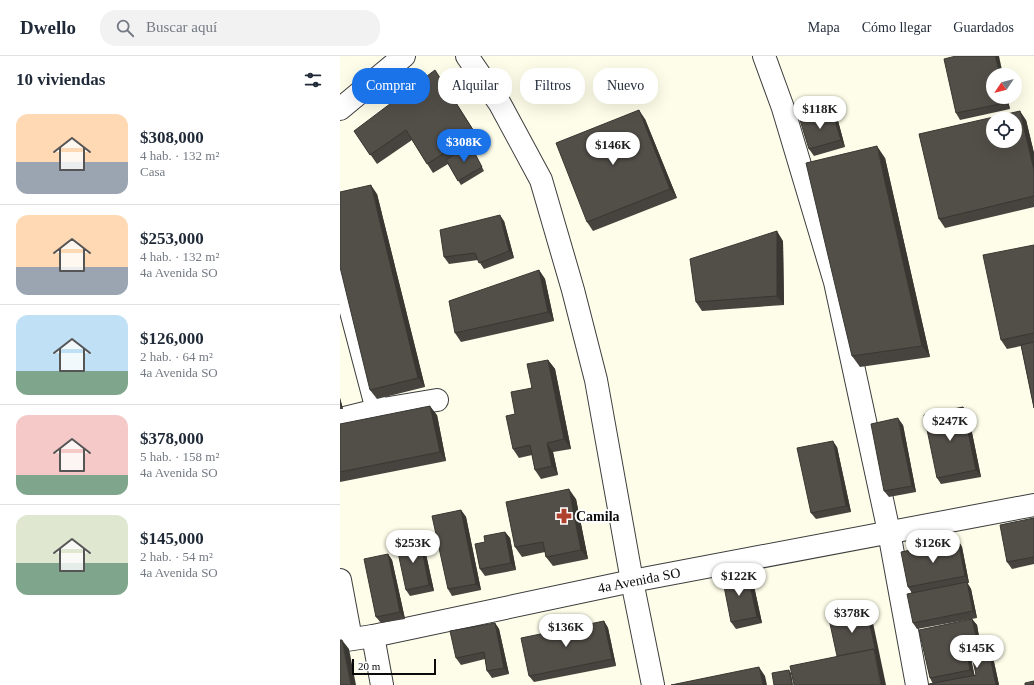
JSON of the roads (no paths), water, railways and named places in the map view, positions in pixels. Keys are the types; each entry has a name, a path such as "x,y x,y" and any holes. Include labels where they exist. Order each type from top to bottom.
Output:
{"street":[{"path":"340,109 404,56"},
{"path":"467,56 500,104 541,180 573,290 596,380 632,581 653,685"},
{"path":"764,56 783,108 836,282 918,685"},
{"path":"340,270 377,410"},
{"path":"340,418 437,400"},
{"name":"4a Avenida SO","path":"346,640 373,636 632,581 1034,505"},
{"path":"340,580 346,640"},
{"path":"373,636 382,685"}],"place":[{"name":"Camila","path":"564,516"}]}
